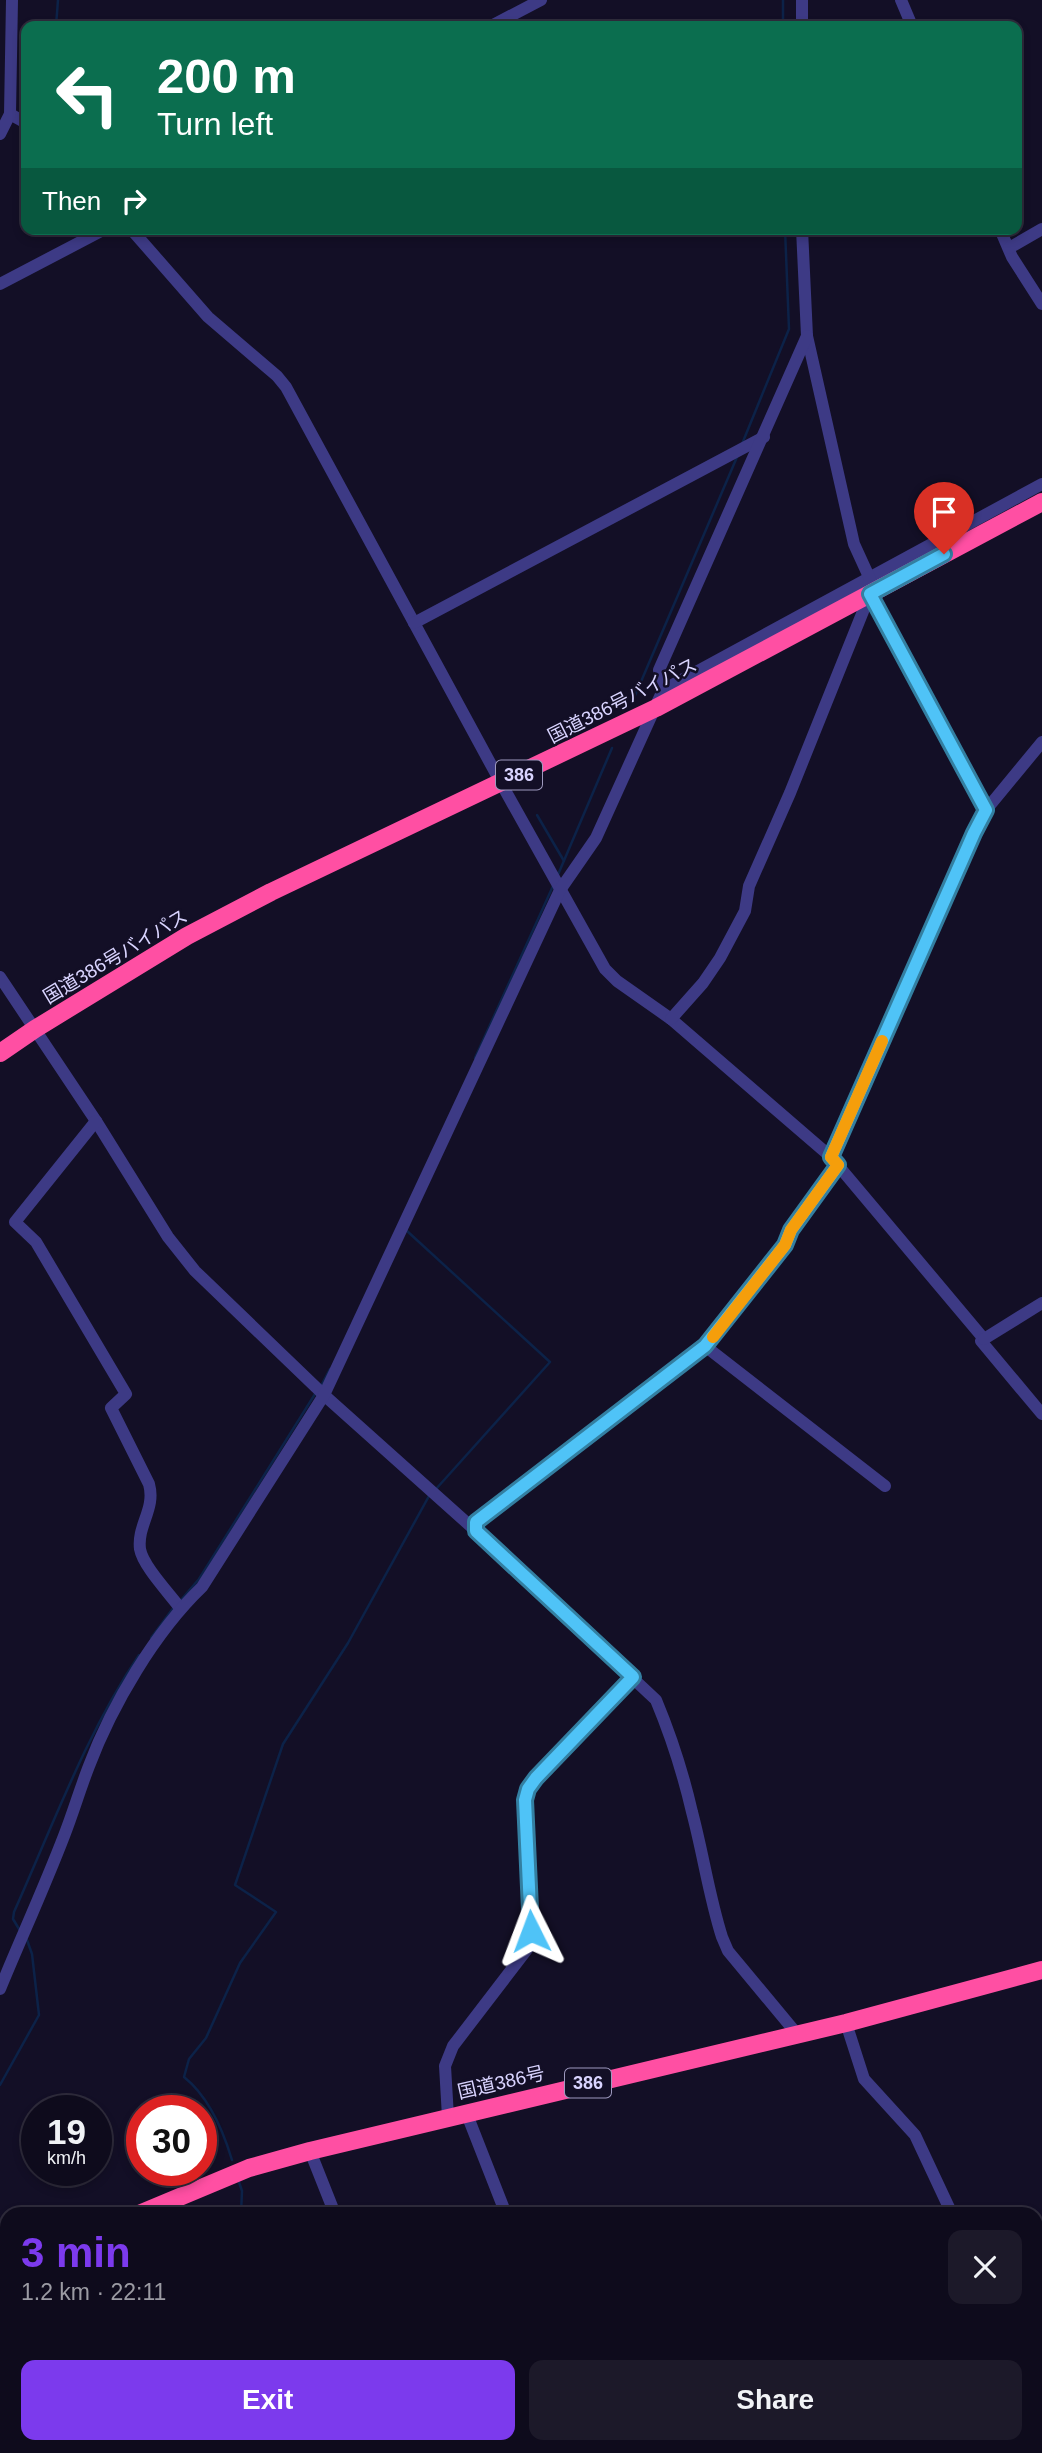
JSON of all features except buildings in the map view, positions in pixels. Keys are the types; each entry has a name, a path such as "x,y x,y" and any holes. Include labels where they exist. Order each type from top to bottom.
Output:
{"highway":[{"name":"国道386号バイパス","path":"0,1053 187,936 271,892 656,708 870,586 1042,502"},
{"name":"国道386号","path":"156,2207 249,2168 310,2151 846,2023 1042,1970"}],"street":[{"path":"0,134 9,114 12,0"},
{"path":"501,21 541,0"},
{"path":"802,0 802,21"},
{"path":"901,0 910,21"},
{"path":"9,114 21,120"},
{"path":"1009,248 1042,229"},
{"path":"0,284 94,235"},
{"path":"136,235 208,317 277,376 286,387 418,621 500,783 605,969 617,981 671,1018 834,1161 984,1339"},
{"path":"802,235 807,335 854,544 870,586 986,810"},
{"path":"1003,235 1042,304"},
{"path":"0,1989 65,1835 98,1744 112,1714 149,1652 180,1608 202,1587 324,1395 560,890 596,838 663,690 659,670 807,335"},
{"path":"418,621 764,437"},
{"path":"663,690 870,586 1042,484"},
{"path":"671,1018 703,983 745,911 749,886 790,793 870,586"},
{"path":"476,1531 476,1522 705,1346 785,1245 791,1230 834,1161 974,833 986,810 1042,742"},
{"path":"0,976 184,1258 324,1395 476,1531 656,1700 666,1731 674,1745 722,1937 728,1951 797,2034"},
{"path":"96,1121 15,1222 36,1242 126,1394 111,1408 153,1497 140,1535 142,1558 180,1608"},
{"path":"1042,1303 981,1341 1042,1414"},
{"path":"705,1346 885,1486"},
{"path":"503,2207 457,2114 445,2066 447,2057 528,1948 531,1931 525,1800 528,1789 633,1677"},
{"path":"846,2023 864,2079 915,2135 949,2207"},
{"path":"310,2151 332,2207"}],"waterway":[{"path":"56,21 58,0"},
{"path":"783,0 783,21"},
{"path":"742,444 789,329 785,235"},
{"path":"634,698 737,457"},
{"path":"557,877 612,748"},
{"path":"537,815 564,861"},
{"path":"475,1058 553,886"},
{"path":"407,1231 550,1362 436,1489"},
{"path":"322,1384 330,1369"},
{"path":"181,1600 199,1579 315,1394"},
{"path":"232,2160 214,2115 201,2094 184,2077 189,2059 206,2038 240,1963 276,1912 235,1885 283,1744 348,1643 429,1496"},
{"path":"151,1638 174,1607"},
{"path":"19,1929 13,1919 14,1912 57,1813 86,1748 139,1655"},
{"path":"0,2085 39,2015 32,1954 27,1940"},
{"path":"238,2179 242,2191 241,2207"}],"slow traffic":[{"path":"713,1337 785,1245 791,1230 838,1165 831,1157 882,1041"}],"route":[{"path":"531,1931 525,1800 528,1789 633,1677 476,1531 476,1522 705,1346 785,1245 791,1230 838,1165 831,1157 986,810 870,594 944,554"}]}
